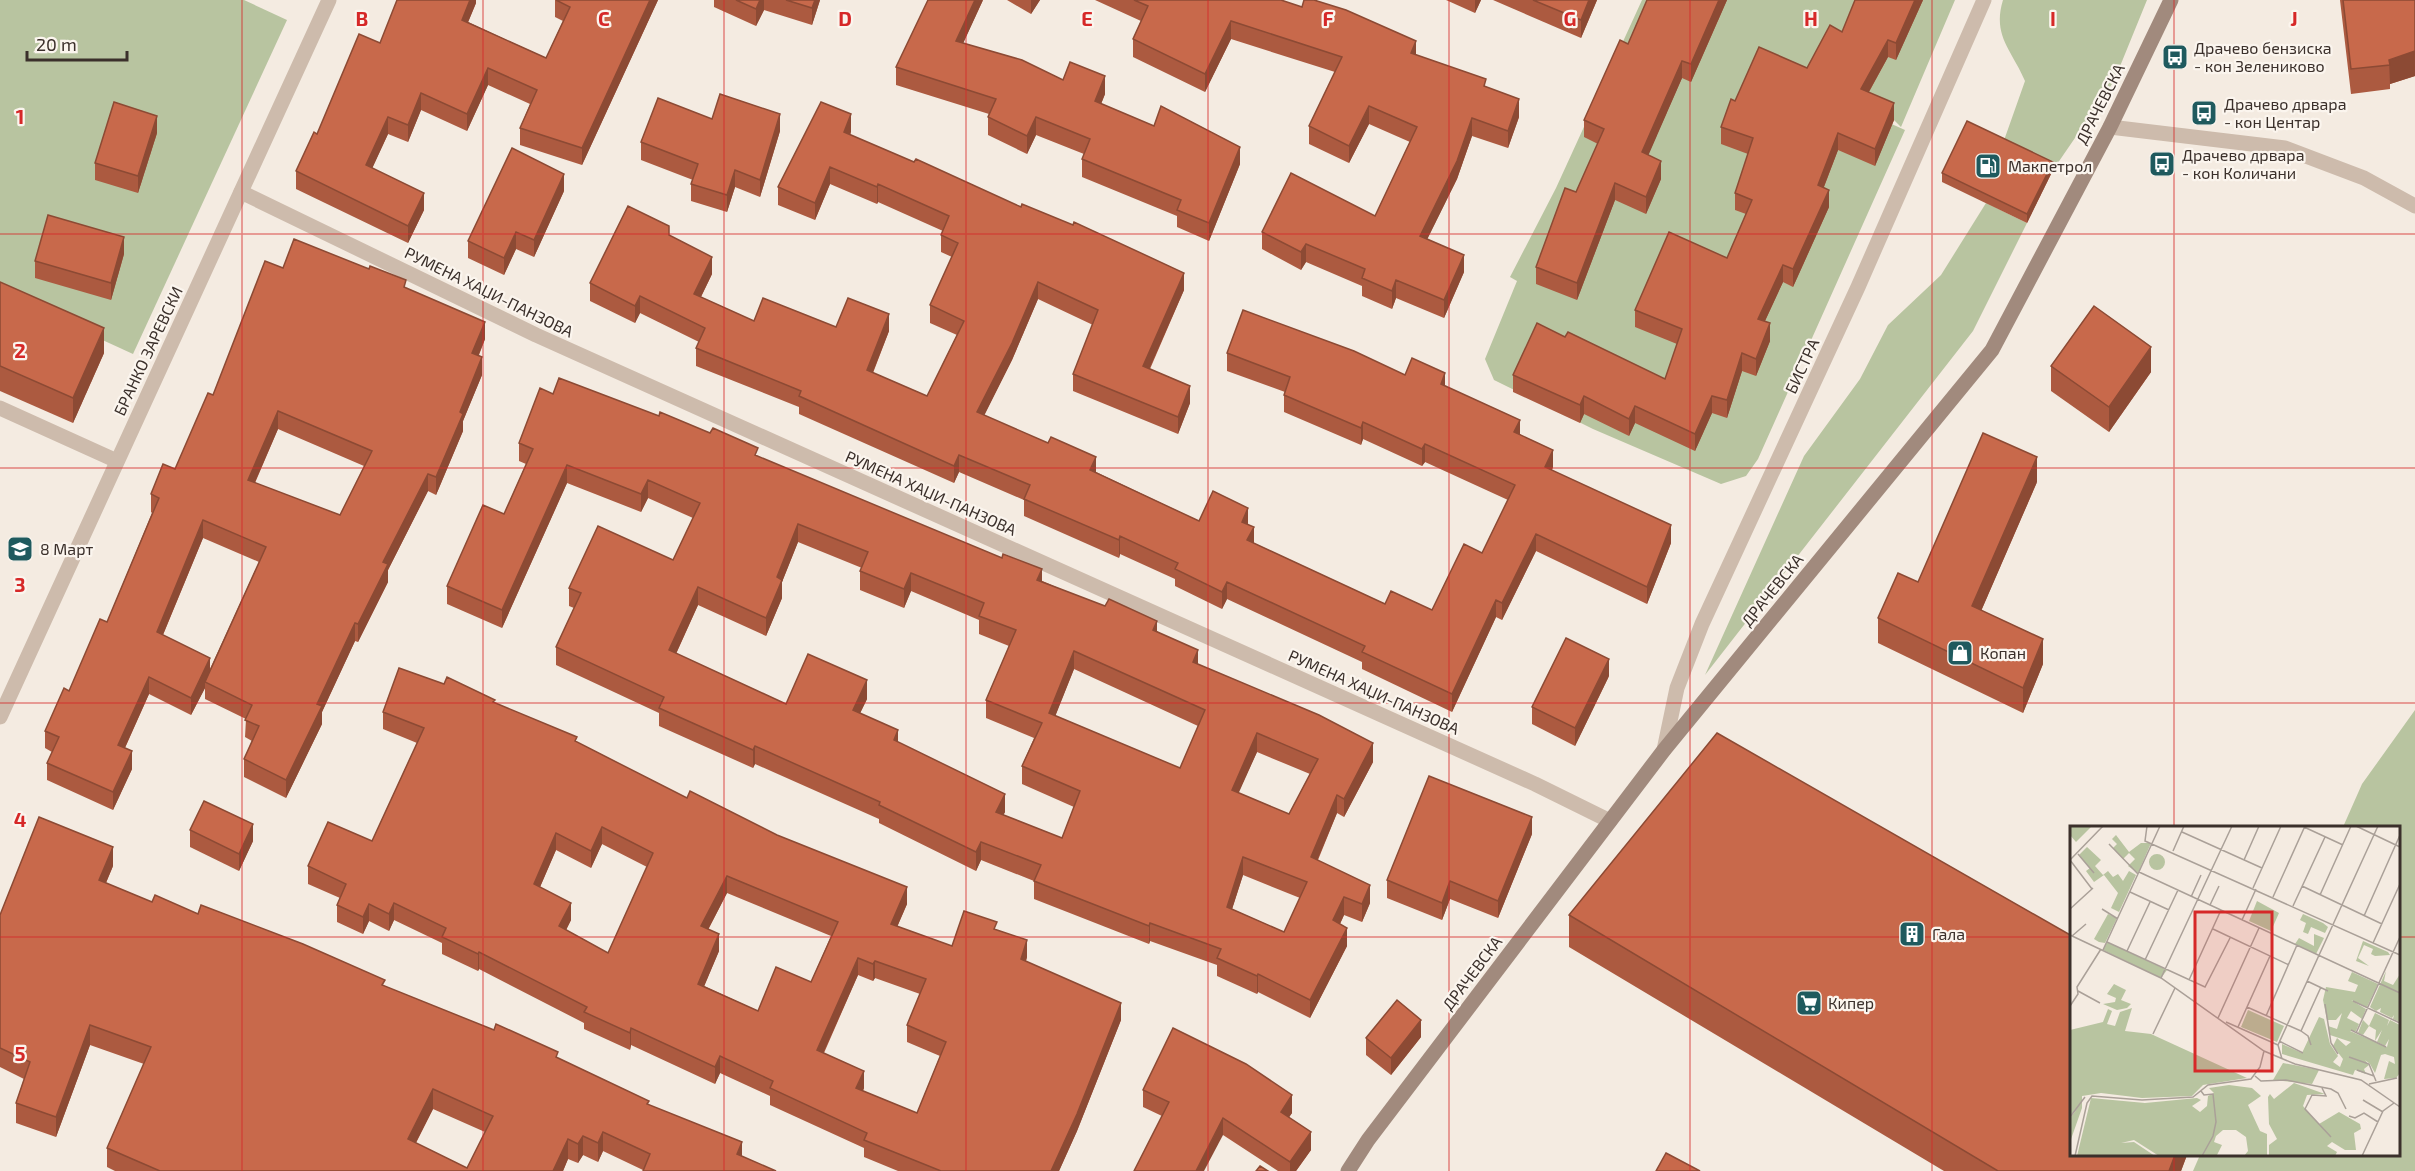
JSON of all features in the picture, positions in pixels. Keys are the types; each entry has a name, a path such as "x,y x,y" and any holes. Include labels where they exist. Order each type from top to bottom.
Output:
{"main road":[{"name":"ДРАЧЕВСКА","path":"1348,1171 1664,750 1992,350 2110,127 2171,0"}],"street":[{"name":"БРАНКО ЗАРЕВСКИ","path":"0,717 329,0"},
{"name":"БИСТРА","path":"1664,750 1677,688 1702,624 1853,297 1984,0"},
{"path":"2110,127 2285,148 2364,178 2415,206"},
{"name":"РУМЕНА ХАЏИ-ПАНЗОВА","path":"241,192 536,335 1524,780 1610,821"},
{"path":"0,408 117,461"}],"green space":[{"path":"0,0 244,0 287,20 133,354 0,293"},
{"path":"1642,0 1955,0 1901,127 1894,120 1811,88 1905,130 1758,459 1746,476 1721,484 1593,429 1494,380 1485,359 1517,281 1510,277 1556,188"},
{"path":"2003,0 2147,0 2114,81 2053,170 2002,146 2025,81 2002,33 2000,13"},
{"path":"1986,203 2027,223 1973,331 1705,675 1804,456 1860,379 1888,325 1941,275"},
{"path":"2415,710 2415,1171 2193,1171 2200,1156 2400,1156 2400,826 2343,826 2362,784"}],"building":[{"path":"397,0 470,0 462,20 546,58 570,7 556,0 650,0 582,148 520,128 537,90 488,68 467,114 421,93 408,125 388,117 366,165 424,193 408,226 296,171 314,132 317,134 359,34 380,43"},
{"path":"736,0 760,0 756,9"},
{"path":"786,0 815,0 812,8"},
{"path":"928,0 975,0 956,41 1022,60 1063,80 1070,62 1105,76 1095,101 1154,126 1161,106 1240,147 1209,223 1177,210 1181,200 1082,159 1090,139 1036,117 1027,136 988,117 996,99 896,67"},
{"path":"1134,0 1281,0 1302,7 1304,0 1314,0 1346,10 1416,41 1411,53 1486,79 1484,86 1519,99 1508,131 1472,118 1457,161 1420,236 1464,255 1444,300 1396,280 1392,291 1362,278 1365,269 1306,244 1301,252 1262,232 1291,173 1375,216 1417,127 1369,106 1349,146 1309,126 1342,57 1231,21 1205,74 1133,39 1148,6"},
{"path":"1533,0 1589,0 1581,20"},
{"path":"1647,0 1719,0 1691,64 1682,61 1642,152 1661,161 1646,197 1615,183 1577,283 1536,267 1565,188 1576,192 1604,129 1584,120 1620,40 1628,44"},
{"path":"1855,0 1915,0 1896,43 1888,40 1861,89 1894,103 1875,149 1838,133 1818,185 1829,190 1793,269 1783,265 1758,319 1770,323 1756,359 1742,353 1727,400 1712,396 1695,434 1635,406 1629,419 1584,396 1580,405 1513,375 1537,323 1565,337 1568,332 1665,379 1682,329 1635,310 1669,232 1727,258 1752,200 1735,193 1753,138 1721,127 1731,99 1735,101 1759,47 1807,68 1830,25 1842,32"},
{"path":"2343,0 2415,0 2415,51 2389,60 2390,65 2351,69"},
{"path":"720,94 780,114 760,180 735,170 727,195 691,184 698,164 641,142 658,98 712,119"},
{"path":"114,102 157,116 138,176 95,163"},
{"path":"821,102 851,114 844,132 914,162 916,159 1021,207 1022,204 1073,225 1074,222 1184,273 1143,366 1190,386 1178,417 1073,374 1098,310 1038,282 1012,343 977,412 1048,443 1051,437 1096,457 1090,470 1199,521 1213,491 1248,508 1242,522 1254,527 1247,540 1385,604 1391,591 1432,610 1464,544 1482,553 1515,485 1425,444 1422,449 1363,422 1361,428 1284,395 1290,377 1227,353 1243,310 1354,351 1405,375 1412,358 1445,373 1441,384 1520,420 1514,432 1553,450 1545,467 1671,525 1647,587 1536,534 1502,603 1496,600 1452,694 1362,652 1365,646 1227,582 1222,592 1175,569 1178,563 1120,536 1119,540 1024,499 1030,485 959,455 954,466 799,396 801,391 696,348 705,328 640,296 635,306 590,283 628,206 669,226 669,235 712,257 694,294 754,321 763,298 836,327 848,298 889,314 867,370 927,396 964,321 930,305 958,243 941,235 949,216 878,184 877,187 830,167 815,203 778,187"},
{"path":"1967,121 2053,162 2027,214 1942,173"},
{"path":"512,148 564,174 534,240 516,232 504,258 468,241"},
{"path":"48,215 124,237 111,283 35,261"},
{"path":"294,239 369,269 370,266 406,280 404,287 485,322 472,353 482,357 460,412 463,414 436,477 428,474 383,562 388,564 358,624 355,623 317,704 322,706 286,780 244,759 259,726 245,720 252,705 205,682 266,547 203,520 157,632 210,658 191,698 149,677 118,745 132,751 113,792 47,763 59,737 45,731 64,688 69,691 100,619 107,622 159,498 151,494 163,464 175,469 208,393 213,395 265,261 283,268","holes":["278,411 372,451 340,515 248,480"]},
{"path":"0,282 104,328 73,398 0,366"},
{"path":"2094,306 2151,347 2109,407 2051,366"},
{"path":"559,378 659,416 660,412 710,433 713,428 758,448 755,455 1002,558 1003,554 1042,569 1037,580 1105,606 1109,599 1157,621 1153,630 1198,650 1193,662 1319,715 1373,743 1344,799 1337,795 1311,857 1370,885 1362,904 1344,897 1333,920 1347,928 1310,1000 1258,974 1257,976 1217,958 1221,949 1150,923 1149,926 1034,881 1041,865 981,842 976,852 879,805 880,802 755,746 753,750 659,708 664,697 556,647 581,593 569,588 598,526 673,560 700,503 648,480 641,494 567,465 502,610 447,586 483,505 504,514 533,449 519,443 540,388 553,394","holes":["798,524 868,552 860,571 904,589 911,573 984,603 979,616 1016,630 986,700 1042,723 1022,766 1080,791 1062,838 996,812 1005,794 894,740 898,730 853,710 867,680 808,654 786,704 669,650 698,587 766,618 782,580 777,577","1074,651 1205,710 1180,768 1049,713","1257,733 1318,759 1289,814 1232,790","1243,857 1307,882 1284,932 1227,907"]},
{"path":"1983,433 2037,457 1972,606 2043,639 2023,688 1878,618 1898,573 1918,582"},
{"path":"1566,638 1609,659 1575,728 1532,707"},
{"path":"399,668 444,684 447,677 495,700 493,702 577,737 575,741 687,798 690,791 777,835 907,887 891,924 952,946 964,911 997,922 994,929 1027,940 1021,959 1121,1003 1077,1114 1051,1171 941,1171 864,1140 867,1133 770,1088 773,1081 720,1056 715,1067 631,1028 630,1033 584,1012 587,1007 479,952 478,954 442,937 446,928 394,903 389,914 369,904 363,917 337,905 346,884 308,866 328,822 372,841 424,728 383,712","holes":["602,827 653,853 608,953 559,926 571,903 534,884 556,833 591,851","727,876 838,922 811,982 776,967 758,1011 698,984 719,934 701,926","858,958 873,964 875,961 926,979 907,1025 946,1042 917,1113 856,1088 864,1071 817,1050"]},
{"path":"1717,733 2070,935 2070,1156 2175,1156 2169,1171 1998,1171 1569,915"},
{"path":"1429,776 1532,817 1498,901 1450,881 1442,903 1387,880"},
{"path":"204,801 253,824 239,854 190,830"},
{"path":"39,817 113,847 99,880 152,902 155,895 198,914 201,905 303,944 385,980 382,985 494,1030 496,1024 558,1052 556,1057 649,1101 647,1104 742,1142 737,1154 776,1171 643,1171 650,1154 603,1132 598,1143 583,1136 578,1144 568,1139 553,1171 160,1171 107,1148 151,1047 90,1025 56,1117 16,1103 30,1062 0,1048 0,915","holes":["433,1089 493,1116 467,1168 408,1139"]},
{"path":"1397,1000 1421,1020 1391,1058 1366,1038"},
{"path":"1173,1028 1246,1064 1292,1095 1281,1112 1311,1132 1290,1162 1223,1118 1196,1171 1134,1171 1169,1102 1143,1090"},
{"path":"1666,1153 1700,1171 1656,1171"},
{"path":"1260,1166 1268,1171 1256,1171"}],"place":[{"name":"Драчево бензиска - кон Зелениково","path":"2175,57"},
{"name":"Драчево дрвара - кон Центар","path":"2204,113"},
{"name":"Драчево дрвара - кон Количани","path":"2162,164"},
{"name":"Макпетрол","path":"1988,166"},
{"name":"8 Март","path":"20,549"},
{"name":"Копан","path":"1960,653"},
{"name":"Гала","path":"1912,934"},
{"name":"Кипер","path":"1809,1003"}]}
